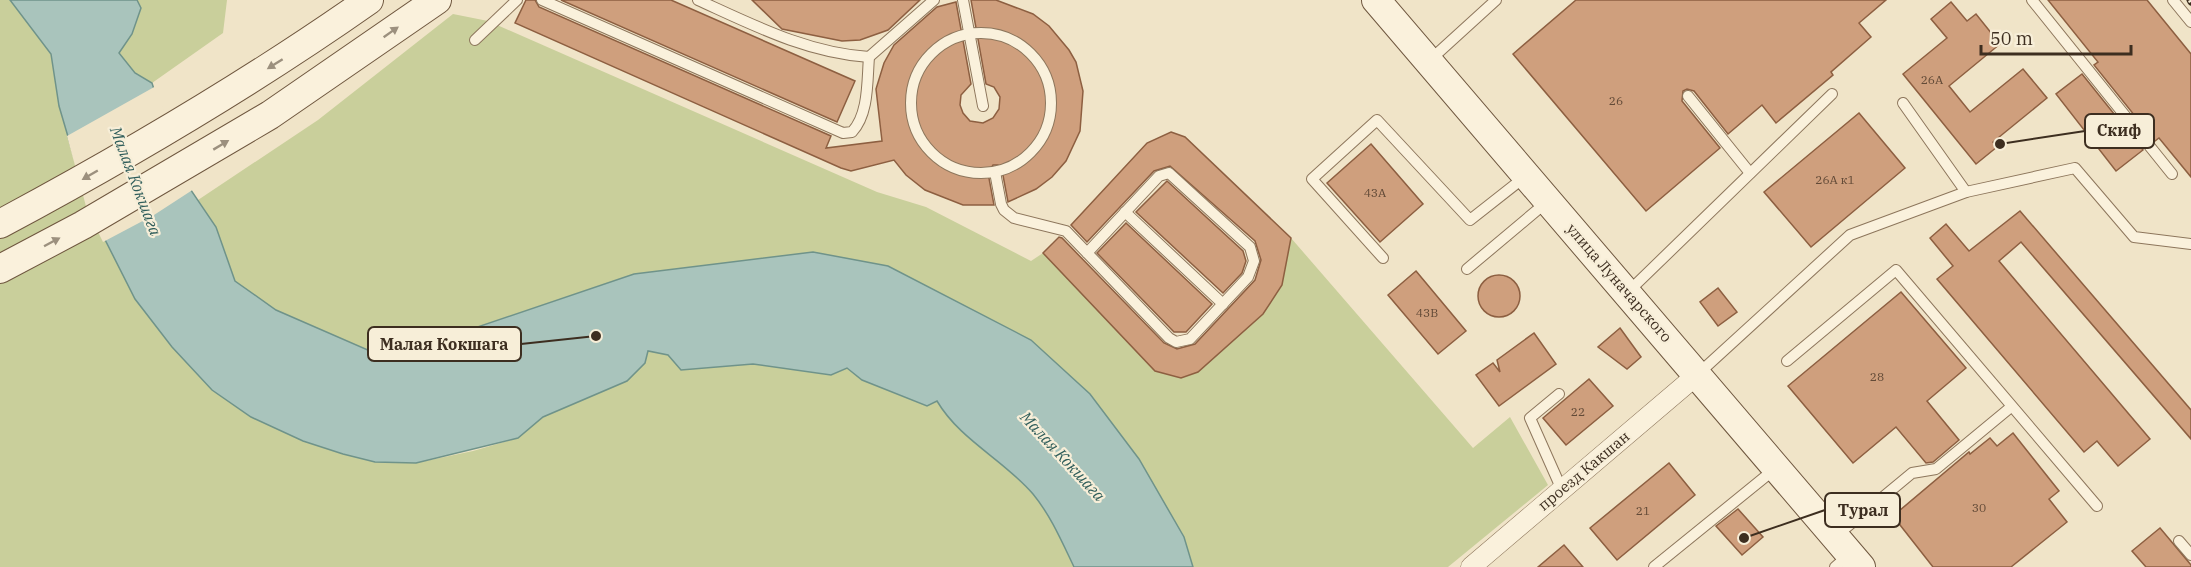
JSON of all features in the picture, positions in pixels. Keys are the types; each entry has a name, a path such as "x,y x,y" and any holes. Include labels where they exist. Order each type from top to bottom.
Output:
{"main road":[{"path":"0,224 124,156 324,31 369,0"},
{"path":"0,269 83,225 208,152 345,64 436,0"},
{"name":"улица Луначарского","path":"1376,0 1777,467 1846,556"}],"street":[{"name":"проезд Какшан","path":"1481,564 1562,490 1698,374"}],"lane":[{"path":"475,40 517,0"},
{"path":"542,0 843,133 852,132 861,118 865,102 869,57 934,0"},
{"path":"698,0 723,6 810,47 837,55 869,57"},
{"path":"963,0 983,106"},
{"path":"1428,61 1496,0"},
{"path":"2032,0 2172,174"},
{"path":"2173,0 2191,22"},
{"path":"969,33 998,34 1017,42 1039,64 1051,94 1051,115 1044,135 1023,158 995,172 974,173 953,168 935,157 921,142 912,122 909,101 913,80 922,62 937,46 956,36 969,33"},
{"path":"1627,292 1832,94"},
{"path":"1688,96 1750,173"},
{"path":"1903,103 1966,192"},
{"path":"1383,258 1312,179 1377,120 1470,220 1527,176"},
{"path":"1698,374 1850,235 1966,192 2075,168 2134,237 2191,244"},
{"path":"995,172 1000,204 1004,210 1014,218 1066,231 1169,339 1176,342 1190,339 1253,269 1253,252 1174,176 1163,173 1087,253"},
{"path":"1467,269 1548,201"},
{"path":"1125,212 1223,304"},
{"path":"1787,361 1896,270 2097,506"},
{"path":"1558,394 1530,418 1562,490"},
{"path":"1846,556 1912,474 1936,468 2011,407"},
{"path":"1653,567 1777,467"},
{"path":"2180,541 2191,555"}],"green space":[{"path":"0,0 10,0 51,54 59,106 135,299 172,347 212,390 303,441 375,462 416,463 473,451 518,438 543,417 627,381 648,351 668,355 681,370 753,364 831,375 847,368 862,380 927,406 937,400 958,427 1033,494 1051,520 1074,567 0,567"},
{"path":"134,0 227,0 223,33 152,83 135,73 119,53 132,34"},
{"path":"453,14 488,21 877,192 926,207 1031,261 1043,253 1155,371 1181,378 1198,372 1263,314 1282,285 1291,238 1473,448 1510,417 1548,485 1448,567 1193,567 1184,537 1160,499 706,265 634,274 386,358 276,310 235,282 216,227 198,200 318,120"}],"water":[{"path":"10,0 137,0 141,8 132,34 119,53 135,73 152,83 182,177 216,227 235,281 276,310 386,358 634,274 813,252 888,266 1031,340 1090,394 1139,459 1184,537 1193,567 1074,567 1051,520 1033,494 970,439 937,401 927,406 862,380 847,368 831,375 753,364 681,370 668,355 648,351 645,363 627,381 543,417 518,438 416,463 375,462 343,454 303,441 251,417 212,390 172,347 135,299 89,208 59,106 51,54"}],"pier":[{"path":"156,86 185,176 194,189 154,215 103,242 87,210 67,136"}],"building":[{"path":"526,0 535,0 539,7 831,136 826,148 882,141 876,89 884,63 894,45 937,7 956,2 971,84 961,95 960,105 970,121 983,123 993,118 999,109 1000,97 994,87 986,84 971,0 996,0 1033,14 1049,26 1069,50 1076,62 1083,91 1080,131 1066,161 1052,177 1036,189 1008,202 1002,170 998,165 993,165 988,173 994,205 963,205 925,190 906,175 894,160 851,171 841,168 515,23"},
{"path":"561,0 671,0 855,81 837,122"},
{"path":"752,0 920,0 888,30 860,40 842,41 782,29"},
{"path":"1576,0 1886,0 1859,23 1871,37 1831,72 1833,75 1776,123 1762,105 1728,134 1694,91 1687,89 1683,91 1682,101 1720,148 1646,211 1513,54"},
{"path":"2048,0 2147,0 2191,54 2191,177 2159,138 2155,141 2094,65 2098,62"},
{"path":"1951,2 1967,21 1976,14 2000,44 1949,86 1970,112 2023,69 2047,98 1993,142 1997,147 1976,164 1903,74 1947,38 1931,19"},
{"path":"2082,74 2143,150 2116,171 2056,94"},
{"path":"1859,113 1905,168 1811,247 1764,192"},
{"path":"1171,132 1185,137 1291,238 1282,285 1263,314 1198,372 1181,378 1155,371 1043,253 1059,237 1062,238 1164,343 1177,349 1195,344 1255,280 1261,260 1255,241 1170,166 1154,171 1087,242 1071,225 1147,143"},
{"path":"1371,144 1423,204 1380,242 1327,183"},
{"path":"1167,181 1243,251 1246,261 1242,273 1223,293 1136,212"},
{"path":"2020,211 2191,410 2191,439 2021,242 1999,261 2150,439 2118,466 2097,441 2084,452 1937,279 1953,266 1930,238 1946,224 1969,251"},
{"path":"1126,223 1212,304 1186,332 1174,332 1097,253"},
{"path":"1416,271 1466,331 1438,354 1388,295"},
{"path":"1499,275 1514,281 1520,296 1514,311 1499,317 1484,311 1478,296 1484,281"},
{"path":"1718,288 1737,312 1718,326 1700,302"},
{"path":"1901,292 1966,368 1927,401 1959,440 1933,462 1926,463 1896,427 1853,463 1788,386"},
{"path":"1620,328 1641,357 1627,369 1598,347"},
{"path":"1534,333 1556,364 1499,406 1476,375 1493,363 1500,372 1497,360"},
{"path":"1589,379 1613,406 1566,445 1543,418"},
{"path":"2013,433 2059,491 2049,499 2067,522 2011,567 1933,567 1893,516 1969,452 1970,454 1990,438 1997,446"},
{"path":"1669,463 1695,495 1617,560 1590,528"},
{"path":"1738,509 1763,537 1742,555 1716,526"},
{"path":"2160,528 2191,567 2146,567 2132,551"},
{"path":"1564,545 1583,567 1538,567"}],"place":[{"name":"Скиф","path":"2000,144"},
{"name":"Малая Кокшага","path":"596,336"},
{"name":"Турал","path":"1744,538"}]}
